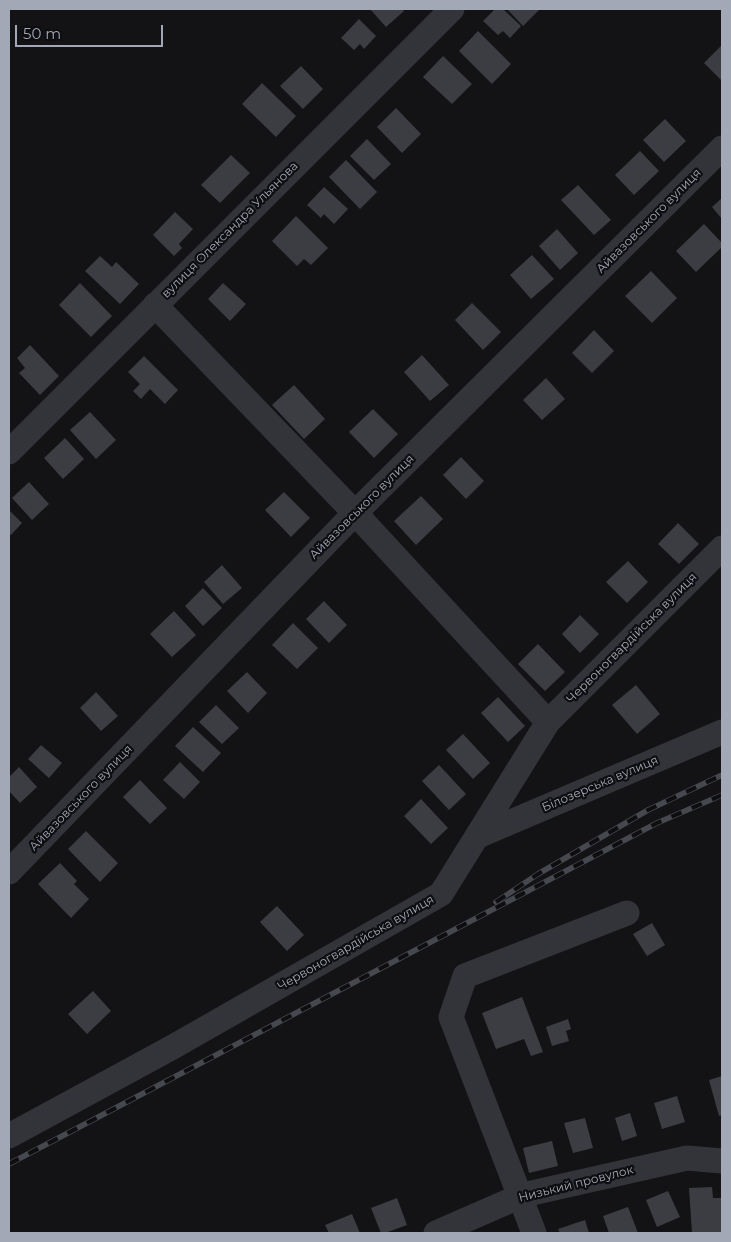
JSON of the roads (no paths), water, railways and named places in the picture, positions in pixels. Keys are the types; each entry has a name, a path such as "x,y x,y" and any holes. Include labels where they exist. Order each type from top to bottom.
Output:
{"street":[{"name":"вулиця Олександра Ульянова","path":"9,452 452,9"},
{"name":"Айвазовського вулиця","path":"9,872 355,513 722,148"},
{"path":"155,304 355,513 548,722"},
{"name":"Червоногвардійська вулиця","path":"9,1136 171,1048 441,894 548,722 722,548"},
{"name":"Білозерська вулиця","path":"478,836 722,732"},
{"path":"534,1233 451,1018 465,976 627,913"},
{"name":"Низький провулок","path":"436,1233 520,1196 687,1158 722,1160"}],"railway":[{"path":"496,902 538,874 648,810 722,775"},
{"path":"9,1164 657,823 722,795"}]}
